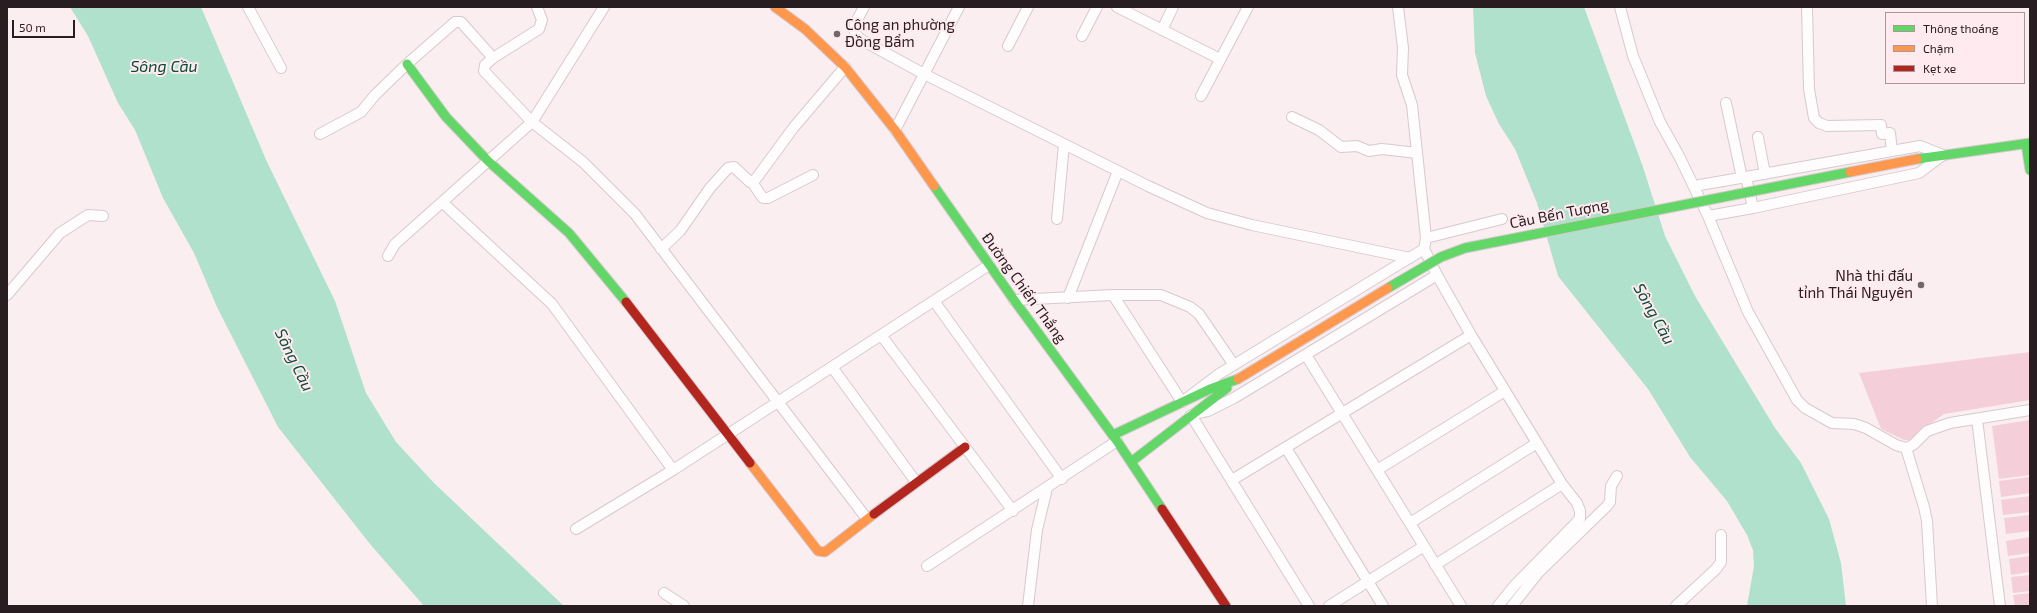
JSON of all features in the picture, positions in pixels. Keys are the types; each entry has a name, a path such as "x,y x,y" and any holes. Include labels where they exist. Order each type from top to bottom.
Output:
{"street":[{"path":"248,7 281,68"},
{"path":"537,7 542,20 539,29 493,58 485,65 484,71 532,122 583,162 635,214 866,518"},
{"path":"388,256 395,244 532,122 604,7"},
{"name":"Đường Chiến Thắng","path":"775,7 806,29 845,67 895,130 989,265 1115,438 1226,606"},
{"path":"864,7 855,24 854,33 860,39 924,74 1118,171 1207,213 1252,225 1410,258"},
{"path":"895,130 959,7"},
{"path":"1008,46 1028,7"},
{"path":"1082,36 1097,7"},
{"path":"1117,7 1220,59"},
{"path":"1162,30 1173,7"},
{"path":"1201,96 1248,7"},
{"path":"1398,7 1403,48 1402,75 1412,105 1426,238 1424,249 1471,335 1562,484 1577,502 1580,511 1580,518 1515,585 1498,606"},
{"path":"1620,7 1633,56 1647,92 1708,216 1748,312 1797,400 1805,408 1832,423 1854,424 1906,448 1913,445 1927,431 1950,423 2030,410"},
{"path":"1807,7 1809,89 1814,118 1819,123 1827,126 1881,124 1882,134 1890,133 1892,151"},
{"path":"320,134 362,112 375,95 407,64 458,21 461,22 493,58"},
{"path":"407,64 446,117 488,161 569,234 622,297 820,552 825,552 866,518 965,446"},
{"path":"752,182 760,175 794,127 845,67"},
{"path":"1726,103 1753,208"},
{"path":"1292,117 1327,135 1341,147 1357,146 1369,151 1382,149 1417,153"},
{"path":"1758,137 1765,174"},
{"path":"1057,219 1064,144"},
{"path":"2028,144 2030,170"},
{"name":"Cầu Bến Tượng","path":"1238,379 1429,263 1465,248 1917,159 2028,144"},
{"path":"1694,186 1920,146 1943,155"},
{"path":"1708,216 1919,173 1943,155"},
{"path":"661,249 680,231 710,188 728,168 734,168 752,182 763,198 768,198 813,175"},
{"path":"1068,298 1118,171"},
{"path":"442,202 552,304 673,470"},
{"path":"7,295 60,233 88,215 102,216"},
{"path":"1426,238 1502,219"},
{"path":"1182,402 1234,365 1424,249"},
{"path":"576,529 673,470 989,265"},
{"path":"1191,415 1208,411 1234,398 1437,275"},
{"path":"1113,295 1182,402"},
{"path":"1014,300 1113,295 1161,295 1190,307 1199,314 1234,365"},
{"path":"934,300 1062,479"},
{"path":"881,335 1013,511"},
{"path":"1232,480 1471,335"},
{"path":"1306,355 1461,606"},
{"path":"832,367 916,482"},
{"path":"927,566 1062,479 1115,438 1210,388 1238,379"},
{"path":"1131,462 1238,379"},
{"path":"1377,470 1505,392"},
{"path":"1191,415 1309,606"},
{"path":"1977,419 2000,606"},
{"path":"1410,523 1537,443"},
{"path":"1286,448 1383,606"},
{"path":"1906,448 1927,521 1932,606"},
{"path":"1512,606 1538,573 1607,506 1610,502 1611,486 1617,476"},
{"path":"1435,565 1562,484"},
{"path":"1028,606 1037,530 1047,488"},
{"path":"1676,606 1722,562 1721,535"},
{"path":"1329,606 1424,546"},
{"path":"664,593 684,606"}],"shaded area":[{"path":"2030,352 2030,400 1944,414 1930,424 1921,435 1912,440 1904,440 1881,429 1859,373"},
{"path":"2030,420 2030,475 1999,479 1992,426"},
{"path":"2030,477 2030,493 2001,497 1999,481"},
{"path":"2030,496 2030,512 2003,515 2001,500"},
{"path":"2030,515 2030,531 2006,534 2004,518"},
{"path":"2030,537 2030,553 2008,556 2006,541"},
{"path":"2030,556 2030,572 2011,575 2009,559"},
{"path":"2030,575 2030,591 2013,593 2011,577"},
{"path":"2030,593 2030,606 2015,606 2013,595"}],"water":[{"name":"Sông Cầu","path":"70,7 201,7 267,162 335,301 366,393 396,442 434,483 564,606 424,606 370,544 278,427 217,307 194,253 163,198 135,130 118,103 88,36"},
{"name":"Sông Cầu","path":"1473,7 1584,7 1643,167 1665,236 1695,296 1775,428 1801,463 1829,519 1841,563 1846,606 1747,606 1754,566 1753,550 1747,535 1727,501 1690,457 1648,389 1558,276 1537,203 1515,149 1499,124 1486,96 1475,53"}],"traffic: fast":[{"path":"407,64 446,117 488,161 569,233 626,302"},
{"path":"1917,159 2030,143"},
{"path":"2026,144 2030,170"},
{"path":"1388,288 1441,257 1465,248 1850,172"},
{"path":"934,186 1014,300 1117,441 1162,509"},
{"path":"1113,435 1210,389 1238,379"},
{"path":"1131,462 1227,388"}],"traffic: slow":[{"path":"775,7 805,29 845,67 895,130 934,186"},
{"path":"1850,172 1917,159"},
{"path":"1238,379 1388,288"},
{"path":"750,463 818,551 825,552 874,514"}],"traffic: jam":[{"path":"626,302 750,463"},
{"path":"874,514 965,447"},
{"path":"1162,509 1226,606"}],"place":[{"name":"Công an phường Đồng Bẩm","path":"837,34"},
{"name":"Nhà thi đấu tỉnh Thái Nguyên","path":"1921,285"}]}
